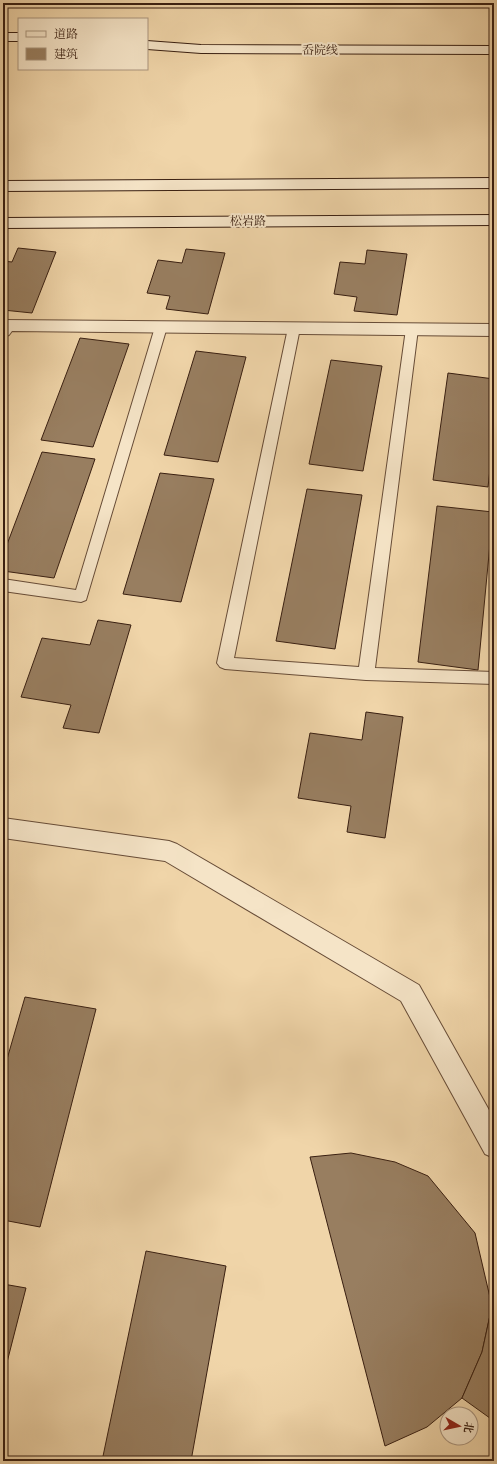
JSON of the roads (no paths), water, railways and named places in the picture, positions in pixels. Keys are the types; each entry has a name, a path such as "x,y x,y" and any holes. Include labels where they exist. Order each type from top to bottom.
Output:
{"street":[{"path":"3,37 18,37"},
{"name":"岙院线","path":"148,45 201,49 494,50"},
{"path":"3,186 494,183"},
{"name":"松岩路","path":"3,223 494,220"},
{"path":"3,331 5,325 494,330"},
{"path":"3,828 169,851 410,993 494,1145"}],"lane":[{"path":"3,585 81,596 162,327"},
{"path":"294,328 225,663 366,674 494,678"},
{"path":"366,674 412,329"}]}
